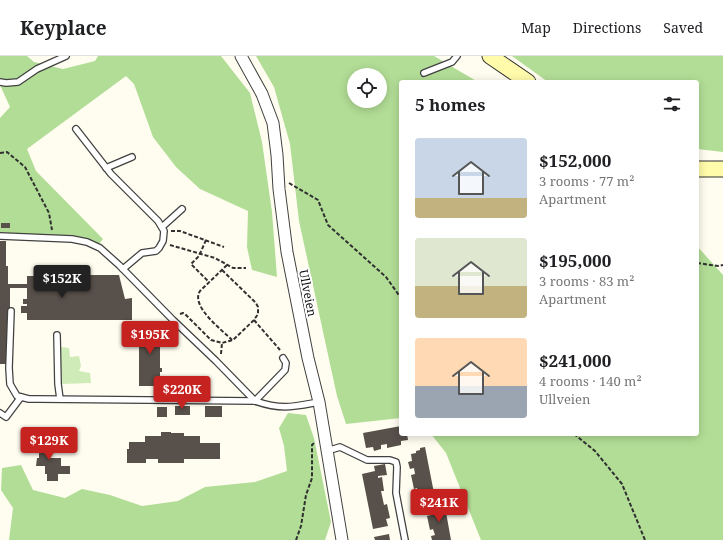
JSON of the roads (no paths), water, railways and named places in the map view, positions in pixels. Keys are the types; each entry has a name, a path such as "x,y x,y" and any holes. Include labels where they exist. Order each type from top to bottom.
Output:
{"main road":[{"path":"490,56 525,80"},
{"path":"699,169 723,169"}],"street":[{"name":"Ullveien","path":"241,56 257,83 270,114 276,139 282,215 294,288 308,358 319,402 342,540"}],"lane":[{"path":"0,82 6,84 18,82 37,69 66,56"},
{"path":"424,73 452,62 457,56"},
{"path":"76,129 111,174 158,220 163,230 163,242 156,250 139,255 123,269"},
{"path":"106,168 132,157"},
{"path":"163,230 182,209"},
{"path":"0,236 31,236 72,239 87,242 100,248 123,269 255,401"},
{"path":"11,311 9,368 10,384 17,396 29,399 255,401 270,406 287,408 319,402"},
{"path":"57,335 58,384 60,399"},
{"path":"255,401 285,370 286,363 283,358"},
{"path":"0,413 6,417 21,397"},
{"path":"327,451 340,447 367,460 390,460 396,462 396,493 405,540"}]}
